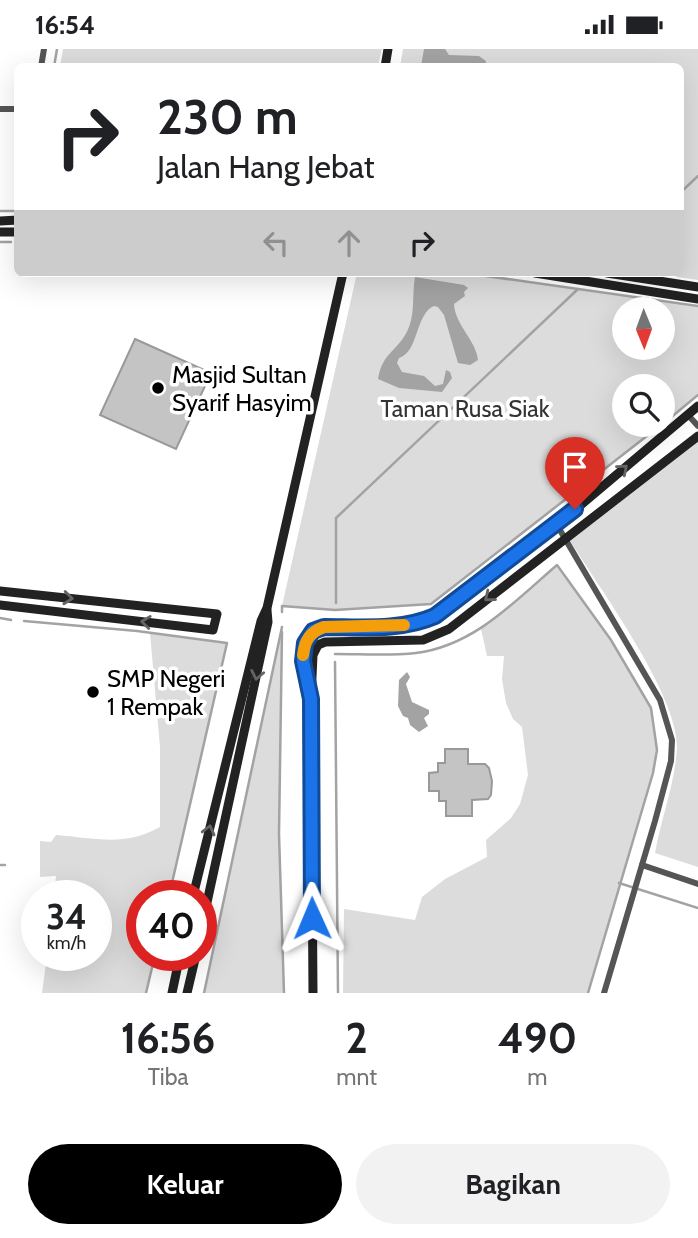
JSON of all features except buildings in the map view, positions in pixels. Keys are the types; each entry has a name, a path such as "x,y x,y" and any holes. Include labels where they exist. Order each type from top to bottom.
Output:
{"street":[{"path":"197,880 254,647 267,608 342,277"},
{"path":"559,277 698,299"},
{"path":"633,277 698,287"},
{"path":"311,699 303,661 305,643 313,631 324,627 396,626 422,622 435,616 557,525 698,406"},
{"path":"687,414 698,426"},
{"path":"313,993 311,699 313,655 318,645 325,642 396,642 436,636 449,629 564,537 698,436"},
{"path":"557,525 660,700 672,740 671,761 604,993"},
{"path":"0,590 217,614 214,630 0,605"},
{"path":"212,880 245,737 268,622 267,608"},
{"path":"642,865 698,884"},
{"path":"172,993 177,971"},
{"path":"187,993 192,971"}],"green space":[{"path":"63,49 382,49 379,63 61,63"},
{"path":"403,49 698,49 698,280 678,277 684,277 684,63 401,63"},
{"name":"Taman Rusa Siak","path":"356,277 493,277 634,297 612,297 612,361 676,361 676,303 698,306 698,395 675,414 675,374 612,374 612,437 646,437 431,604 335,610 282,606"},
{"path":"698,439 698,867 655,853 676,761 674,726 665,699 635,642 569,539"},
{"path":"557,565 611,640 651,708 657,750 653,773 588,993 343,993 344,909 415,920 422,897 445,879 487,857 486,840 511,818 520,804 528,775 522,727 513,719 506,703 502,679 504,656 487,656 481,629"},
{"path":"282,627 279,834 284,993 204,993 209,971 217,971 217,932"},
{"path":"150,633 227,643 173,880 126,880 126,971 151,971 146,993 42,993 45,971 112,971 112,880 56,880 56,876 40,877 40,841 51,842 56,835 122,839 160,827 160,747"}],"shaded area":[{"path":"424,49 445,49 449,55 479,56 486,61 486,63 422,63"},
{"path":"415,277 464,285 468,288 464,292 465,296 454,304 455,312 474,346 478,360 470,365 458,363 444,315 434,306 423,317 410,348 397,363 402,372 424,376 435,386 443,384 446,370 450,372 452,378 442,392 399,388 378,379 387,356 401,342 409,327"},
{"path":"407,672 410,677 406,684 412,702 429,710 429,714 424,718 428,726 419,732 410,725 398,706 399,680"}],"waterway":[{"path":"55,63 57,49"},
{"path":"684,189 698,176"},
{"path":"0,211 14,211"},
{"path":"0,242 11,242"},
{"path":"493,277 698,306"},
{"path":"336,603 336,518 578,289"},
{"path":"675,414 698,395"},
{"path":"282,612 282,606 335,610 431,604 646,437"},
{"path":"335,654 416,653 457,641 492,620 557,565 611,640 651,708 657,750 653,773 588,993"},
{"path":"0,618 11,620"},
{"path":"24,621 137,631 227,643 173,880"},
{"path":"204,993 282,627"},
{"path":"282,632 279,834 284,993"},
{"path":"335,662 338,993"},
{"path":"0,865 5,865"},
{"path":"619,883 698,908"},
{"path":"146,993 151,971"}],"slow traffic":[{"path":"303,655 305,643 313,631 324,627 404,625"}],"place":[{"name":"Masjid Sultan Syarif Hasyim","path":"158,388"},
{"name":"SMP Negeri 1 Rempak","path":"93,692"}],"route":[{"path":"312,918 311,699 303,661 305,643 313,631 324,627 396,626 422,622 435,616 575,509"}]}
